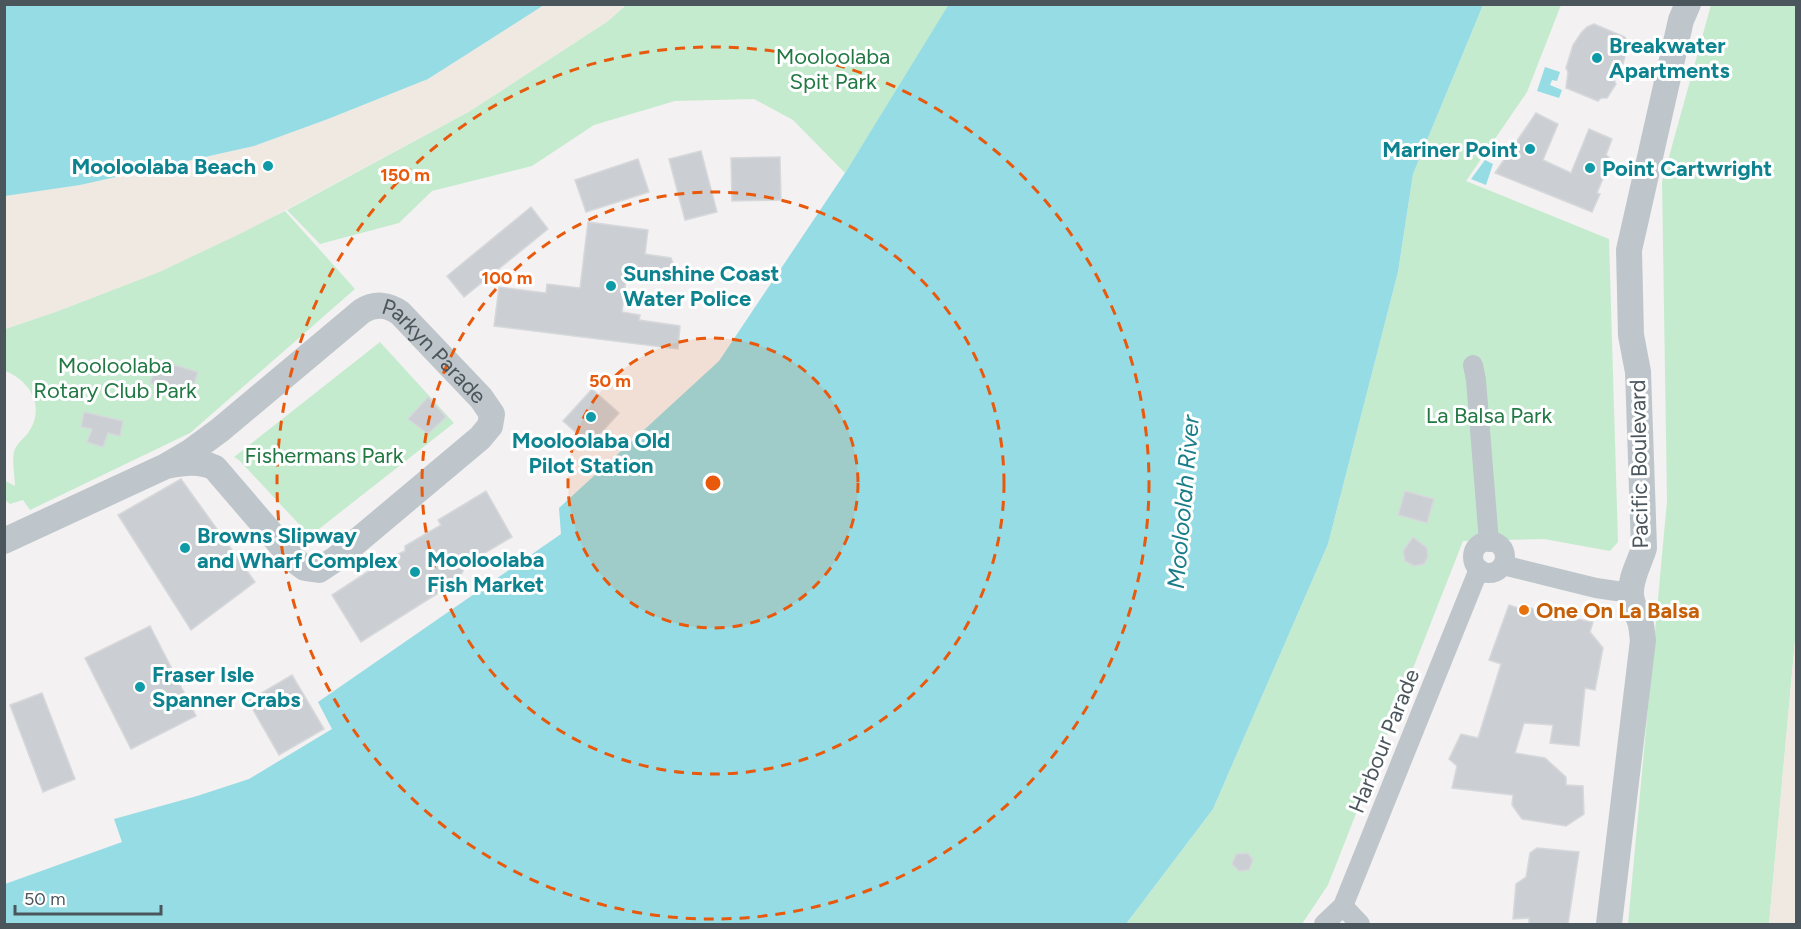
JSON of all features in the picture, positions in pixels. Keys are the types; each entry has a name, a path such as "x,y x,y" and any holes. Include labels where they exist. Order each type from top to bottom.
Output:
{"street":[{"name":"Pacific Boulevard","path":"1630,593 1644,548 1638,372 1631,335 1629,250 1681,20 1688,4"},
{"name":"Parkyn Parade","path":"5,541 190,452 220,430 362,311 370,307 379,305 392,307 400,313 481,398 492,414 490,426 480,438 337,558 319,570 305,568 293,559 215,468 193,462 166,465"},
{"path":"1473,365 1489,542"},
{"path":"215,468 214,441 220,430"},
{"path":"1489,542 1497,543 1502,547 1505,555 1503,565 1493,573 1484,572 1474,562 1475,551 1480,544 1489,542"},
{"path":"1503,565 1596,588 1630,593 1641,624 1642,640 1609,924"},
{"name":"Harbour Parade","path":"1324,924 1343,906 1479,569"},
{"path":"1343,906 1360,924"}],"green space":[{"name":"Mooloolaba Spit Park","path":"626,5 949,5 845,173 793,120 754,99 675,101 594,125 532,166 432,191 399,223 320,244 287,210 470,111 608,21"},
{"name":"La Balsa Park","path":"1483,5 1561,5 1527,92 1466,181 1609,239 1618,542 1610,551 1544,539 1463,541 1328,885 1302,924 1126,924 1213,809 1328,544 1398,272 1413,174"},
{"path":"1711,5 1796,5 1796,630 1769,924 1628,924 1667,501 1662,182"},
{"name":"Mooloolaba Rotary Club Park","path":"285,211 355,289 190,433 30,510 23,500 10,504 5,500 4,480 15,486 14,452 30,430 36,412 32,394 27,387 21,380 5,371 5,329 159,272"},
{"name":"Fishermans Park","path":"380,342 454,423 310,536 234,457"}],"sand":[{"name":"Mooloolaba Beach","path":"544,5 625,5 608,21 470,111 244,232 159,272 5,329 4,196 80,185 254,146 428,79"},
{"path":"1796,630 1796,924 1769,924"}],"water":[{"name":"Mooloolah River","path":"949,4 1483,5 1413,174 1398,272 1328,544 1213,809 1126,924 5,924 5,884 122,842 114,819 249,779 332,729 318,702 561,534 559,508 719,361 845,173"},
{"path":"4,5 544,5 428,79 254,146 80,185 5,196"},
{"path":"1545,67 1560,72 1557,81 1552,80 1550,85 1562,90 1559,98 1537,91"},
{"path":"1485,160 1493,164 1486,185 1471,179"}],"building":[{"name":"Breakwater Apartments","path":"1594,24 1625,37 1628,45 1623,64 1620,65 1614,80 1616,84 1607,98 1601,98 1598,101 1566,88 1568,72 1566,68 1573,45 1587,27"},
{"path":"1536,113 1558,124 1543,160 1571,173 1589,129 1612,139 1606,155 1609,157 1602,174 1604,176 1597,193 1600,194 1592,212 1495,173"},
{"path":"701,151 717,212 685,220 669,159"},
{"path":"780,157 781,200 732,201 731,158"},
{"path":"638,159 649,192 586,212 575,180"},
{"path":"531,207 548,229 464,297 447,276"},
{"name":"Sunshine Coast Water Police","path":"588,222 648,230 645,254 671,258 678,278 627,271 622,312 640,315 639,320 680,326 678,349 494,326 499,287 546,293 547,284 580,288"},
{"path":"157,360 198,372 190,396 150,383"},
{"name":"Mooloolaba Old Pilot Station","path":"592,389 619,413 590,445 563,421"},
{"path":"428,397 446,417 428,434 408,419"},
{"path":"84,412 123,421 120,436 108,433 103,447 87,442 92,429 81,427"},
{"name":"Browns Slipway and Wharf Complex","path":"181,479 255,582 191,630 118,515"},
{"name":"Mooloolaba Fish Market","path":"486,491 512,537 466,564 459,580 361,642 332,595 387,559 405,551 405,546 441,525 438,520"},
{"path":"1405,491 1434,499 1427,523 1398,515"},
{"path":"1413,537 1427,548 1428,557 1424,564 1414,566 1405,561 1403,551"},
{"path":"1509,605 1524,610 1525,606 1562,619 1563,616 1593,622 1590,632 1603,648 1595,690 1585,688 1579,746 1550,743 1553,725 1524,723 1515,753 1545,758 1566,777 1566,785 1583,786 1584,814 1566,826 1522,819 1512,805 1513,795 1452,788 1457,766 1449,759 1461,734 1478,738 1501,664 1489,660"},
{"name":"Fraser Isle Spanner Crabs","path":"150,626 196,716 131,749 85,658"},
{"path":"292,675 324,729 279,755 248,701"},
{"path":"42,693 75,779 43,792 10,705"},
{"path":"1537,848 1579,852 1568,924 1529,924 1529,918 1513,919 1516,884 1526,877 1530,853"},
{"path":"1248,853 1253,860 1249,870 1239,871 1232,864 1236,854"}],"place":[{"name":"Breakwater Apartments","path":"1597,58"},
{"name":"Mariner Point","path":"1530,149"},
{"name":"Mooloolaba Beach","path":"268,166"},
{"name":"Point Cartwright","path":"1590,168"},
{"name":"Sunshine Coast Water Police","path":"611,286"},
{"name":"Mooloolaba Old Pilot Station","path":"591,417"},
{"name":"Browns Slipway and Wharf Complex","path":"185,548"},
{"name":"Mooloolaba Fish Market","path":"415,572"},
{"name":"One On La Balsa","path":"1524,610"},
{"name":"Fraser Isle Spanner Crabs","path":"140,687"}]}
